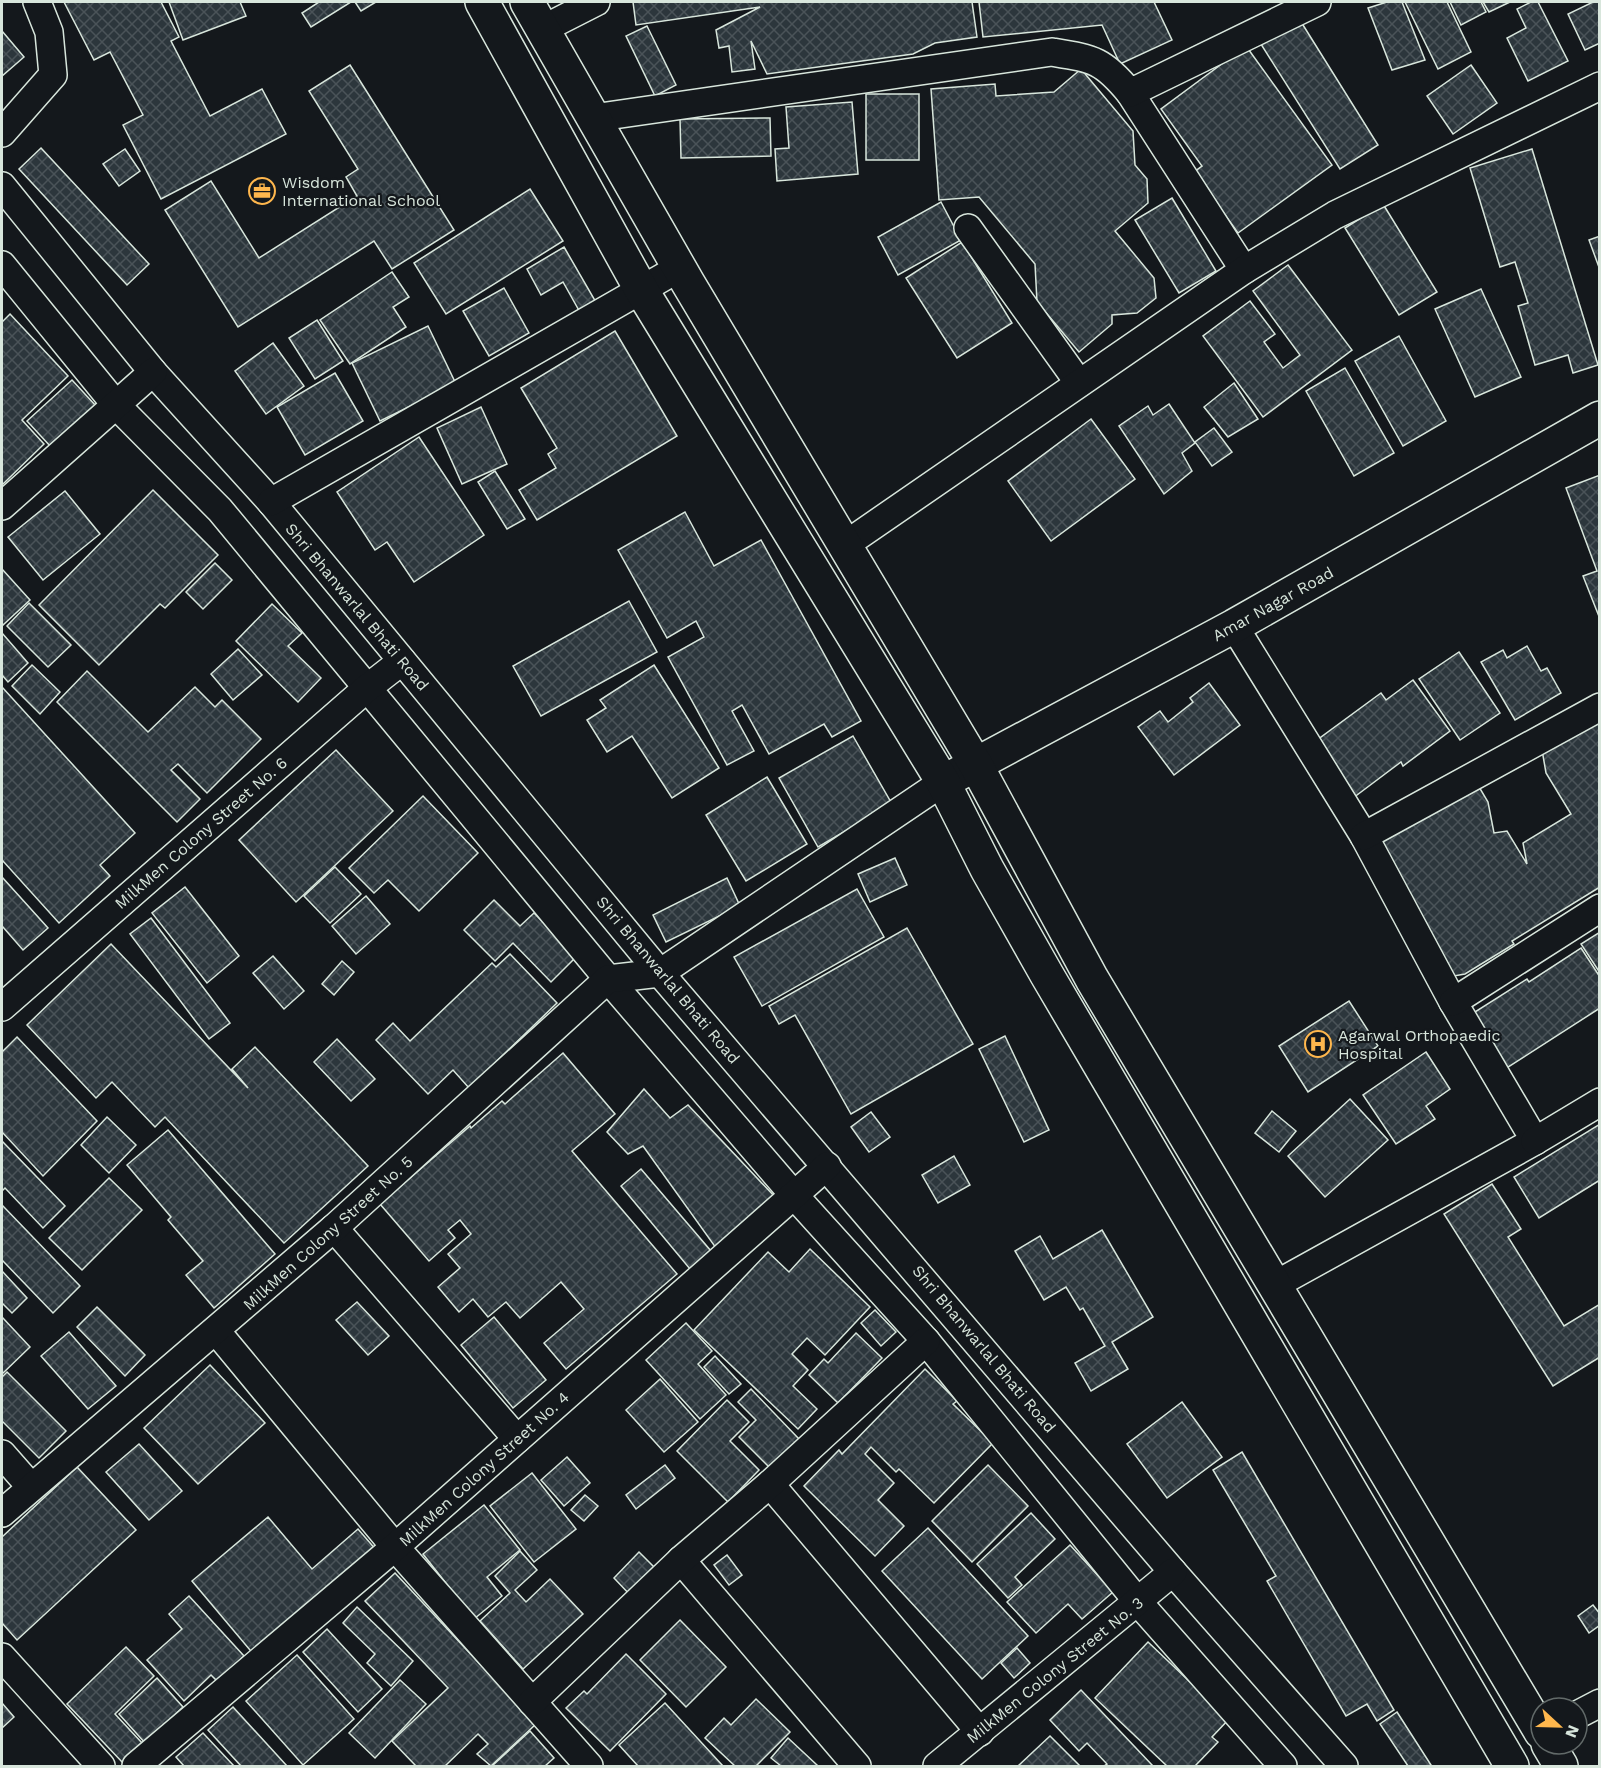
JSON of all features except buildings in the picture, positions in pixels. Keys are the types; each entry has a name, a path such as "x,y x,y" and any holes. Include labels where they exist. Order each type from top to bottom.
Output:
{"main road":[{"path":"482,2 642,291 943,782 987,869 1047,975 1512,1767"},
{"path":"527,2 593,118 976,765 1092,979 1529,1712"},
{"name":"Amar Nagar Road","path":"943,782 1234,627 1599,418"}],"street":[{"path":"2,133 53,75 49,32 37,2"},
{"path":"543,29 596,2"},
{"path":"1130,93 1317,2"},
{"path":"593,118 1052,52 1088,58 1110,69 1130,93 1244,270"},
{"path":"845,545 1244,270 1335,215 1599,86"},
{"name":"Shri Bhanwarlal Bhati Road","path":"2,186 153,372 271,502 660,973 1173,1572 1344,1767"},
{"path":"968,228 1078,383"},
{"path":"2,265 116,405 220,510 608,979 793,1194 926,1341 1138,1602 1275,1764"},
{"path":"271,502 681,267"},
{"path":"2,506 153,372"},
{"path":"1234,627 1364,836 1453,1002 1535,1141"},
{"name":"MilkMen Colony Street No. 6","path":"2,1008 366,689 402,661"},
{"path":"1364,836 1599,707"},
{"path":"608,979 660,973 943,782"},
{"path":"1453,1002 1599,908"},
{"name":"MilkMen Colony Street No. 5","path":"2,1514 31,1487 217,1332 608,979"},
{"path":"1275,1285 1535,1141 1599,1102"},
{"name":"MilkMen Colony Street No. 4","path":"136,1767 395,1548 826,1166"},
{"path":"334,1228 517,1439"},
{"path":"217,1332 395,1548 589,1767"},
{"path":"532,1702 681,1560 770,1484 926,1341"},
{"path":"2,1454 31,1487"},
{"path":"770,1484 980,1731"},
{"path":"681,1560 857,1767"},
{"name":"MilkMen Colony Street No. 3","path":"937,1767 1173,1572"},
{"path":"2,1657 101,1767"}],"place":[{"name":"Wisdom International School","path":"262,191"},
{"name":"Agarwal Orthopaedic Hospital","path":"1318,1044"}]}
